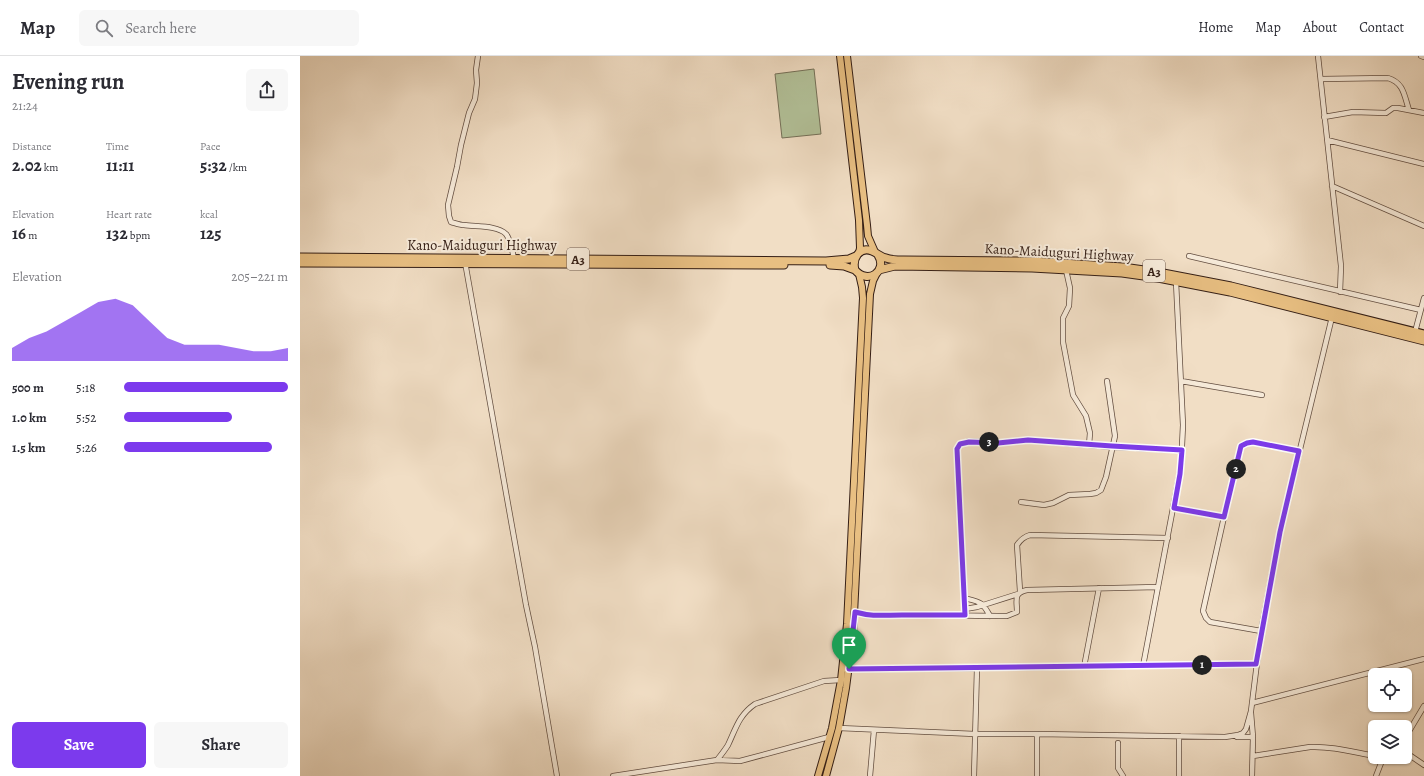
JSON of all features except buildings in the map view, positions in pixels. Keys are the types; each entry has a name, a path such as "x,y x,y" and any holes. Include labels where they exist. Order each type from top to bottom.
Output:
{"highway":[{"name":"A3","path":"857,254 865,250 876,254"},
{"name":"Kano-Maiduguri Highway","path":"300,263 465,261 514,258 826,261 849,259 857,254"},
{"path":"857,254 854,260 857,272"},
{"name":"Kano-Maiduguri Highway","path":"876,254 889,259 902,260 1032,261 1123,267 1191,277 1309,308 1332,317 1424,341"},
{"path":"876,254 881,262 878,272"},
{"name":"Kano-Maiduguri Highway","path":"300,257 465,261 837,265 850,267 857,272"},
{"name":"Kano-Maiduguri Highway","path":"878,272 895,266 1032,268 1122,274 1230,292 1424,334"},
{"name":"A3","path":"857,272 866,277 874,275 878,272"}],"main road":[{"path":"840,56 860,220 860,248 857,254"},
{"path":"847,56 866,225 868,236 876,254"},
{"path":"818,776 829,737 841,680 848,609 863,298 862,287 857,272"},
{"path":"826,776 839,728 849,669 855,612 870,294 873,281 878,272"}],"street":[{"path":"478,56 475,99 469,112 460,145 457,167 448,205 449,216 451,222 463,225 494,228 506,234 514,258"},
{"path":"1318,56 1341,266 1340,292"},
{"path":"1321,79 1388,78 1395,80 1400,84 1409,110"},
{"path":"1324,117 1353,112 1383,113 1393,108 1424,113"},
{"path":"1327,140 1424,164"},
{"path":"1332,186 1424,226"},
{"path":"1189,256 1421,310"},
{"path":"465,261 557,776"},
{"path":"1066,270 1070,288 1069,306 1064,318 1063,342 1073,395 1086,416 1090,433 1089,445"},
{"path":"1143,666 1181,470 1183,425 1176,282"},
{"path":"1415,332 1424,298"},
{"path":"1232,736 1243,733 1246,729 1251,711 1261,631 1280,532 1332,317"},
{"path":"1021,502 1044,505 1053,503 1069,495 1077,496 1096,493 1101,490 1106,477 1115,436 1107,381"},
{"path":"1181,381 1262,394"},
{"path":"965,615 957,449 960,444 969,442 998,443 1028,440 1182,450"},
{"path":"1261,631 1210,622 1206,618 1203,611 1241,446 1253,442 1299,451"},
{"path":"1174,508 1224,517"},
{"path":"855,612 864,615 881,617 900,615 1007,616 1017,612 1019,593 1017,545 1024,537 1030,535 1168,538"},
{"path":"965,609 984,605 1034,589 1158,587"},
{"path":"1084,667 1099,588"},
{"path":"964,598 984,605 990,616"},
{"path":"1252,703 1424,660"},
{"path":"842,669 1256,664"},
{"path":"974,776 977,668"},
{"path":"717,760 727,745 738,721 747,710 755,704 824,681 841,680"},
{"path":"1412,726 1424,706"},
{"path":"1251,711 1254,737 1252,776"},
{"path":"839,728 975,734 1254,737"},
{"path":"870,776 874,730"},
{"path":"1037,734 1037,776"},
{"path":"1179,736 1179,776"},
{"path":"614,776 655,771 717,760 740,761 829,737"},
{"path":"1118,743 1118,768 1123,776"},
{"path":"1253,756 1310,746 1329,747 1368,755"},
{"path":"1412,757 1424,765"},
{"path":"1376,776 1380,764"}],"green space":[{"path":"814,69 821,134 782,138 775,74"}],"route":[{"path":"1028,440 1182,450 1180,474 1174,508 1224,517 1241,446 1253,442 1299,451 1280,532 1256,664 849,669 855,612 864,615 881,617 900,615 965,615 957,449 960,444 969,442 998,443 1028,440"}]}
